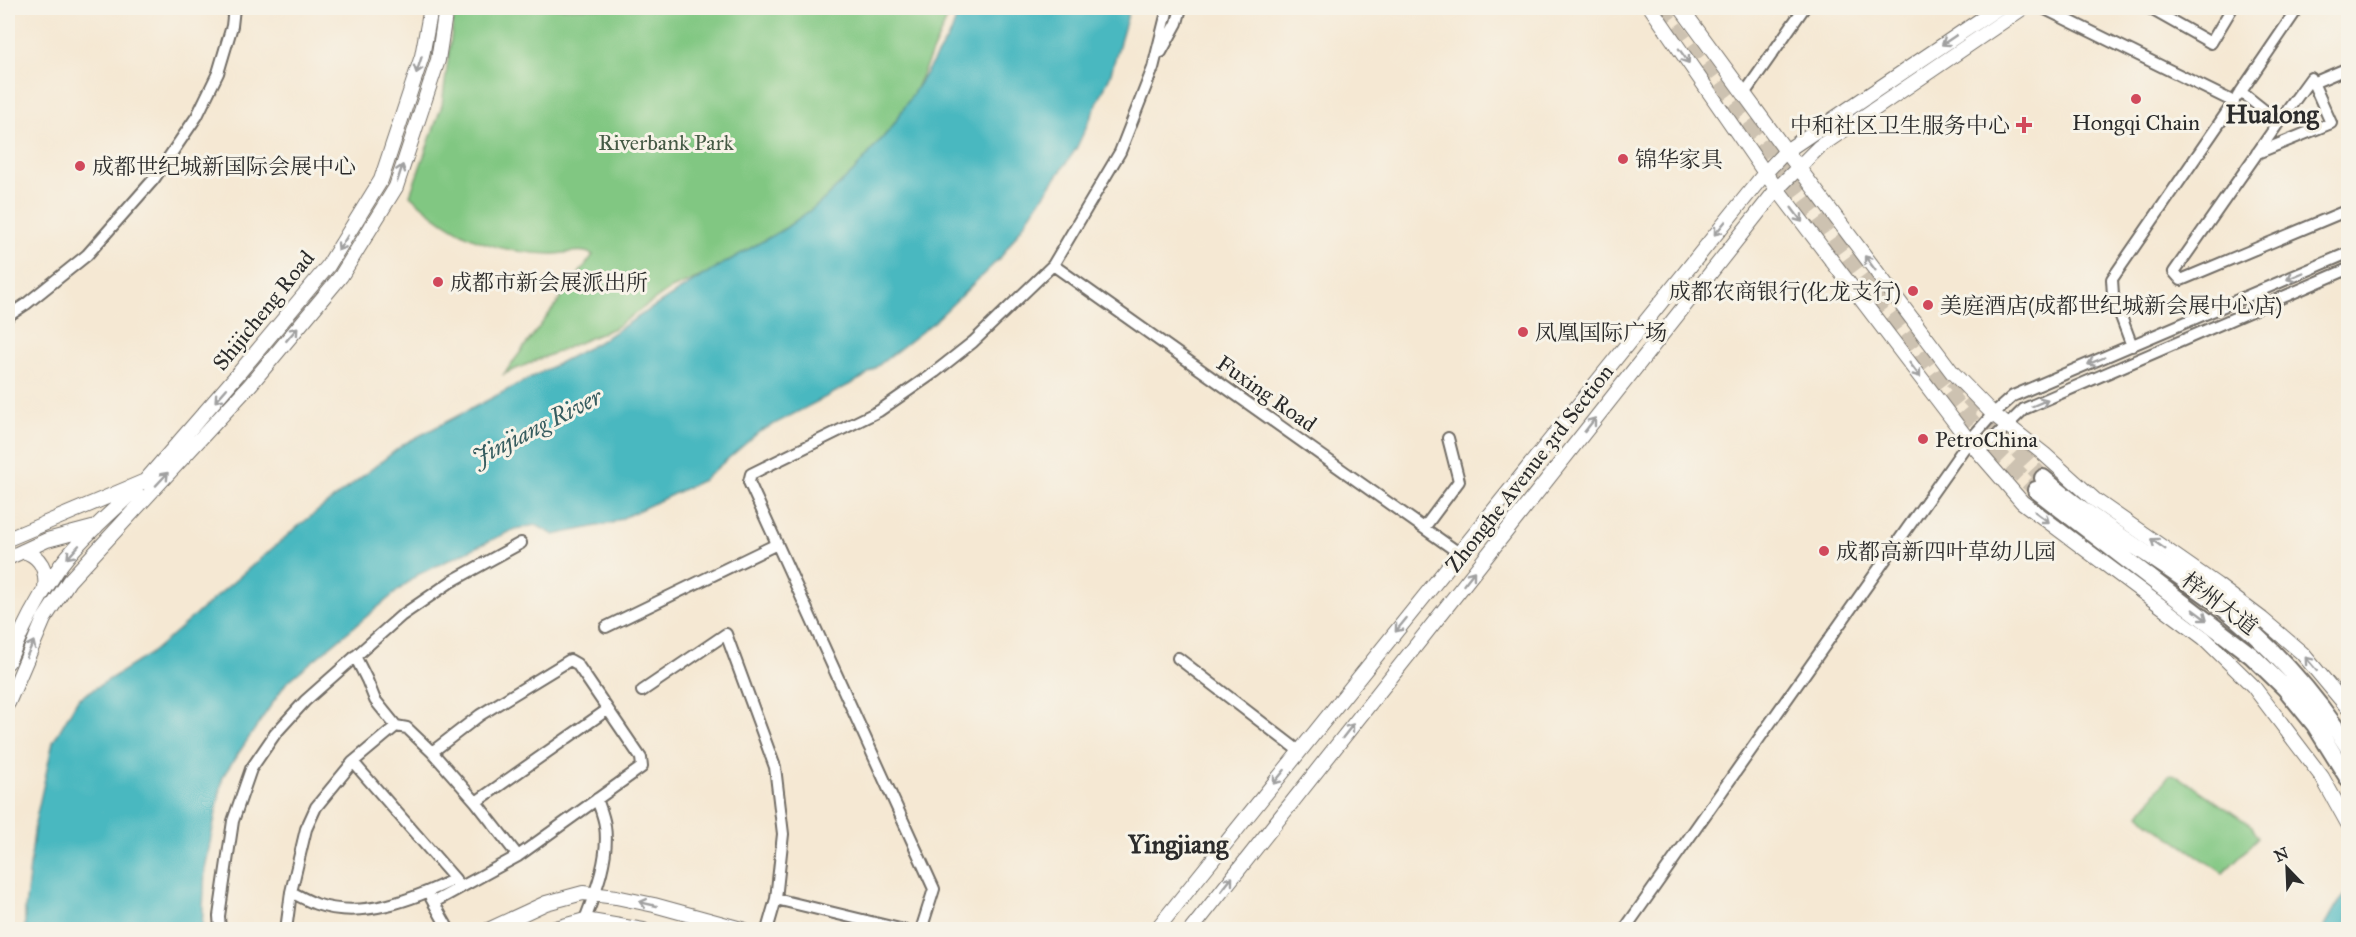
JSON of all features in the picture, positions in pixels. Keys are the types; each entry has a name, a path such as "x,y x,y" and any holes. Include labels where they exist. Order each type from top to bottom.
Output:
{"highway":[{"name":"梓州大道","path":"2349,747 2291,669 2218,604 2067,499 2040,484 2252,656 2285,688 2316,725 2349,778"}],"main road":[{"name":"Shijicheng Road","path":"8,540 144,481 238,374 328,266 381,180 422,56 431,8"},
{"name":"Shijicheng Road","path":"8,703 44,619 69,580 250,385 341,276 396,187 438,60 446,8"},
{"path":"1651,8 1765,174 1979,453 2022,502 2204,638 2259,694 2322,777 2349,824"},
{"path":"1681,8 1952,372 1993,414 2044,454 2095,500 2262,619 2302,653 2349,708"},
{"path":"1156,930 1765,174 1786,152 1998,8"},
{"name":"Zhonghe Avenue 3rd Section","path":"1191,930 1777,189 1819,147 2023,8"},
{"path":"8,662 20,634 57,571 97,526 144,481"},
{"path":"8,558 47,540 97,526 122,522"},
{"path":"23,551 32,554 42,565 46,580 44,593"},
{"path":"488,930 546,903 583,893 654,905 745,930"},
{"path":"549,930 583,925 643,930"}],"street":[{"path":"8,316 87,255 154,179 197,116 218,73 232,26 234,8"},
{"path":"1153,68 1162,8"},
{"path":"1153,68 1168,8"},
{"path":"921,930 934,889 749,482 752,474 879,411 935,372 973,342 1053,265 1120,152 1153,68 1177,23 1181,8"},
{"path":"1744,94 1804,8"},
{"path":"2043,8 2234,102"},
{"path":"2149,8 2211,43 2232,8"},
{"path":"2132,346 2113,295 2112,279 2298,8"},
{"path":"2313,83 2349,68"},
{"path":"2257,153 2331,123 2311,78 2257,153 2174,272 2181,280 2349,210"},
{"path":"2241,92 2279,123"},
{"path":"1624,930 1969,441 1993,414 2013,396 2349,253"},
{"name":"Fuxing Road","path":"1053,265 1459,553"},
{"path":"1979,453 2024,410 2349,269"},
{"path":"1424,528 1459,481 1448,438"},
{"path":"220,930 219,916 233,821 251,769 275,734 305,701 400,616 444,587 521,543"},
{"path":"606,627 777,544"},
{"path":"642,691 726,634 775,767 783,834 776,898 767,930"},
{"path":"355,656 368,680 375,700 396,726 407,728 432,752 476,802 518,856"},
{"path":"1178,658 1299,752"},
{"path":"291,892 318,905 347,909 377,908 460,890 518,856 642,767 641,758 577,664 570,660 480,715 432,752"},
{"path":"476,802 608,710"},
{"path":"286,930 291,892 306,829 313,815 329,790 353,762 396,726"},
{"path":"353,762 455,879 460,890"},
{"path":"583,925 596,895 606,840 605,824 597,799"},
{"path":"431,897 455,879"},
{"path":"431,897 449,930"},
{"path":"776,898 904,930"}],"green space":[{"name":"Riverbank Park","path":"455,8 952,8 913,95 892,127 854,171 819,204 784,229 702,276 669,290 614,328 504,374 593,255 578,252 530,253 492,245 458,231 410,195 442,105"},
{"path":"2169,775 2178,776 2252,826 2258,838 2223,873 2148,822 2140,814"}],"water":[{"name":"Jinjiang River","path":"960,8 1130,8 1110,76 1076,149 1001,257 934,322 862,378 759,432 703,480 612,523 554,535 536,525 515,529 417,575 286,683 223,776 205,869 202,929 25,929 25,909 35,823 53,742 78,699 150,654 296,528 404,444 599,342 702,276 784,229 819,204 854,171 892,127 951,33"},
{"path":"2348,892 2348,929 2323,929 2336,906"}],"tunnel":[{"path":"1660,8 1953,399 1999,454 2036,490"},
{"path":"1952,380 2043,478"}],"place":[{"name":"Hongqi Chain","path":"2136,99"},
{"name":"中和社区卫生服务中心","path":"2024,125"},
{"name":"锦华家具","path":"1623,159"},
{"name":"成都世纪城新国际会展中心","path":"80,166"},
{"name":"成都市新会展派出所","path":"438,282"},
{"name":"成都农商银行(化龙支行)","path":"1913,291"},
{"name":"美庭酒店(成都世纪城新会展中心店)","path":"1928,305"},
{"name":"凤凰国际广场","path":"1523,332"},
{"name":"PetroChina","path":"1923,439"},
{"name":"成都高新四叶草幼儿园","path":"1824,551"}],"district":[{"name":"Hualong","path":"2272,114"},
{"name":"Yingjiang","path":"1178,844"}]}
